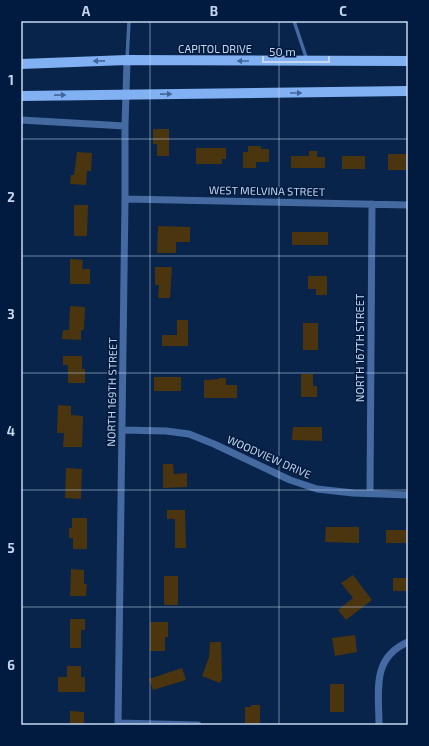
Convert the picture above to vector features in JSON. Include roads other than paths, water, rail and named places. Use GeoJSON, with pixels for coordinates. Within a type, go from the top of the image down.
{"type":"FeatureCollection","features":[{"type":"Feature","properties":{"kind":"main road"},"geometry":{"type":"LineString","coordinates":[[21,57],[78,61]]}},
{"type":"Feature","properties":{"kind":"main road","name":"CAPITOL DRIVE"},"geometry":{"type":"LineString","coordinates":[[21,64],[127,60],[408,61]]}},
{"type":"Feature","properties":{"kind":"main road"},"geometry":{"type":"LineString","coordinates":[[21,96],[408,91]]}},
{"type":"Feature","properties":{"kind":"street","name":"NORTH 169TH STREET"},"geometry":{"type":"LineString","coordinates":[[118,724],[127,60]]}},
{"type":"Feature","properties":{"kind":"street"},"geometry":{"type":"LineString","coordinates":[[21,120],[125,126]]}},
{"type":"Feature","properties":{"kind":"street","name":"WEST MELVINA STREET"},"geometry":{"type":"LineString","coordinates":[[125,200],[408,204]]}},
{"type":"Feature","properties":{"kind":"street","name":"NORTH 167TH STREET"},"geometry":{"type":"LineString","coordinates":[[370,493],[372,204]]}},
{"type":"Feature","properties":{"kind":"street","name":"WOODVIEW DRIVE"},"geometry":{"type":"LineString","coordinates":[[122,430],[166,431],[189,434],[304,486],[332,492],[408,495]]}},
{"type":"Feature","properties":{"kind":"street"},"geometry":{"type":"LineString","coordinates":[[378,725],[379,679],[382,666],[389,654],[398,646],[408,642]]}},
{"type":"Feature","properties":{"kind":"street"},"geometry":{"type":"LineString","coordinates":[[118,724],[198,725]]}},
{"type":"Feature","properties":{"kind":"lane"},"geometry":{"type":"LineString","coordinates":[[127,60],[129,21]]}},
{"type":"Feature","properties":{"kind":"lane"},"geometry":{"type":"LineString","coordinates":[[294,21],[307,61]]}}]}
